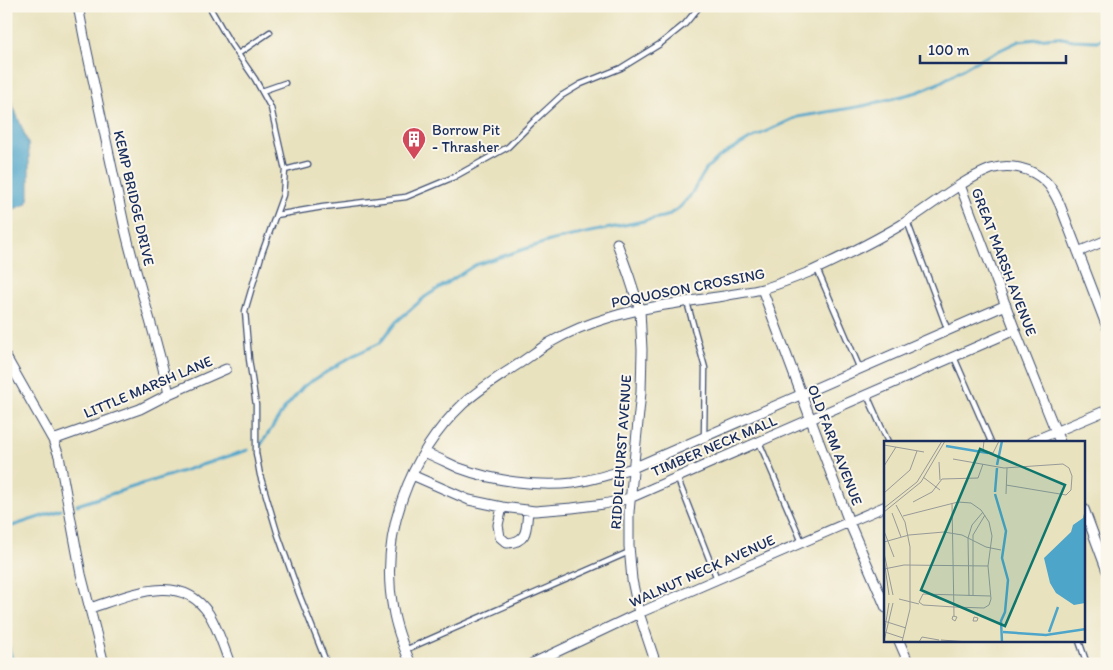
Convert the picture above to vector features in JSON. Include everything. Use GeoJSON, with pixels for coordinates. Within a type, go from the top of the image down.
{"type":"FeatureCollection","features":[{"type":"Feature","properties":{"kind":"street","name":"KEMP BRIDGE DRIVE"},"geometry":{"type":"LineString","coordinates":[[78,6],[127,237],[169,394]]}},
{"type":"Feature","properties":{"kind":"street","name":"GREAT MARSH AVENUE"},"geometry":{"type":"LineString","coordinates":[[1060,441],[960,185],[993,168],[1007,166],[1021,168],[1034,173],[1046,181],[1060,205],[1107,327]]}},
{"type":"Feature","properties":{"kind":"street","name":"POQUOSON CROSSING"},"geometry":{"type":"LineString","coordinates":[[411,664],[401,640],[393,610],[389,578],[390,549],[395,521],[404,493],[424,452],[445,423],[463,404],[484,387],[551,342],[580,328],[640,310],[762,289],[817,268],[856,250],[908,221],[960,185]]}},
{"type":"Feature","properties":{"kind":"street"},"geometry":{"type":"LineString","coordinates":[[1078,252],[1107,240]]}},
{"type":"Feature","properties":{"kind":"street","name":"RIDDLEHURST AVENUE"},"geometry":{"type":"LineString","coordinates":[[616,243],[630,276],[640,310],[642,350],[641,392],[629,512],[630,552],[632,580],[639,614],[656,664]]}},
{"type":"Feature","properties":{"kind":"street","name":"OLD FARM AVENUE"},"geometry":{"type":"LineString","coordinates":[[762,289],[849,522],[884,603]]}},
{"type":"Feature","properties":{"kind":"street","name":"TIMBER NECK MALL"},"geometry":{"type":"LineString","coordinates":[[424,452],[460,468],[484,476],[513,482],[542,484],[573,483],[597,478],[633,468],[1006,305]]}},
{"type":"Feature","properties":{"kind":"street","name":"TIMBER NECK MALL"},"geometry":{"type":"LineString","coordinates":[[412,475],[469,500],[535,511],[604,504],[630,498],[1016,330]]}},
{"type":"Feature","properties":{"kind":"street"},"geometry":{"type":"LineString","coordinates":[[6,357],[53,440],[59,456],[81,574],[104,664]]}},
{"type":"Feature","properties":{"kind":"street","name":"LITTLE MARSH LANE"},"geometry":{"type":"LineString","coordinates":[[53,440],[140,409],[226,369]]}},
{"type":"Feature","properties":{"kind":"street"},"geometry":{"type":"LineString","coordinates":[[1034,441],[1107,410]]}},
{"type":"Feature","properties":{"kind":"street"},"geometry":{"type":"LineString","coordinates":[[502,507],[498,525],[500,537],[507,543],[521,540],[526,534],[528,510]]}},
{"type":"Feature","properties":{"kind":"street","name":"WALNUT NECK AVENUE"},"geometry":{"type":"LineString","coordinates":[[531,664],[717,579],[884,507]]}},
{"type":"Feature","properties":{"kind":"street"},"geometry":{"type":"LineString","coordinates":[[1086,514],[1107,571]]}},
{"type":"Feature","properties":{"kind":"street"},"geometry":{"type":"LineString","coordinates":[[90,608],[148,590],[161,589],[181,592],[201,604],[209,614],[230,664]]}},
{"type":"Feature","properties":{"kind":"street"},"geometry":{"type":"LineString","coordinates":[[899,642],[909,664]]}},
{"type":"Feature","properties":{"kind":"lane"},"geometry":{"type":"LineString","coordinates":[[209,6],[229,41],[256,79],[270,108],[285,170],[283,195],[262,253],[245,311],[249,359],[256,404],[256,453],[260,475],[277,532],[327,664]]}},
{"type":"Feature","properties":{"kind":"lane"},"geometry":{"type":"LineString","coordinates":[[276,215],[323,207],[406,198],[454,177],[508,147],[561,96],[582,84],[621,68],[660,44],[685,24],[700,6]]}},
{"type":"Feature","properties":{"kind":"lane"},"geometry":{"type":"LineString","coordinates":[[238,54],[270,32]]}},
{"type":"Feature","properties":{"kind":"lane"},"geometry":{"type":"LineString","coordinates":[[262,91],[285,83]]}},
{"type":"Feature","properties":{"kind":"lane"},"geometry":{"type":"LineString","coordinates":[[285,170],[308,164]]}},
{"type":"Feature","properties":{"kind":"lane"},"geometry":{"type":"LineString","coordinates":[[908,221],[948,331]]}},
{"type":"Feature","properties":{"kind":"lane"},"geometry":{"type":"LineString","coordinates":[[817,268],[860,369]]}},
{"type":"Feature","properties":{"kind":"lane"},"geometry":{"type":"LineString","coordinates":[[687,302],[705,368],[704,437]]}},
{"type":"Feature","properties":{"kind":"lane"},"geometry":{"type":"LineString","coordinates":[[954,357],[991,441]]}},
{"type":"Feature","properties":{"kind":"lane"},"geometry":{"type":"LineString","coordinates":[[867,395],[888,441]]}},
{"type":"Feature","properties":{"kind":"lane"},"geometry":{"type":"LineString","coordinates":[[759,442],[802,542]]}},
{"type":"Feature","properties":{"kind":"lane"},"geometry":{"type":"LineString","coordinates":[[677,477],[717,579]]}},
{"type":"Feature","properties":{"kind":"lane"},"geometry":{"type":"LineString","coordinates":[[405,650],[630,552]]}},
{"type":"Feature","properties":{"kind":"lane"},"geometry":{"type":"LineString","coordinates":[[1079,642],[1088,664]]}},
{"type":"Feature","properties":{"kind":"water"},"geometry":{"type":"Polygon","coordinates":[[[6,85],[28,143],[29,156],[29,197],[26,204],[10,210],[6,208],[6,85]]]}},
{"type":"Feature","properties":{"kind":"waterway"},"geometry":{"type":"LineString","coordinates":[[260,446],[285,408],[304,386],[354,355],[380,343],[396,322],[425,297],[475,265],[553,240],[667,216],[680,207],[690,196],[707,168],[719,157],[750,139],[797,117],[863,106],[918,92],[1019,41],[1056,37],[1097,41],[1107,37]]}},
{"type":"Feature","properties":{"kind":"waterway"},"geometry":{"type":"LineString","coordinates":[[77,505],[248,450]]}},
{"type":"Feature","properties":{"kind":"waterway"},"geometry":{"type":"LineString","coordinates":[[6,528],[61,510]]}},
{"type":"Feature","properties":{"kind":"waterway"},"geometry":{"type":"LineString","coordinates":[[6,636],[13,664]]}},
{"type":"Feature","properties":{"kind":"place","name":"Borrow Pit - Thrasher"},"geometry":{"type":"Point","coordinates":[414,160]}}]}
